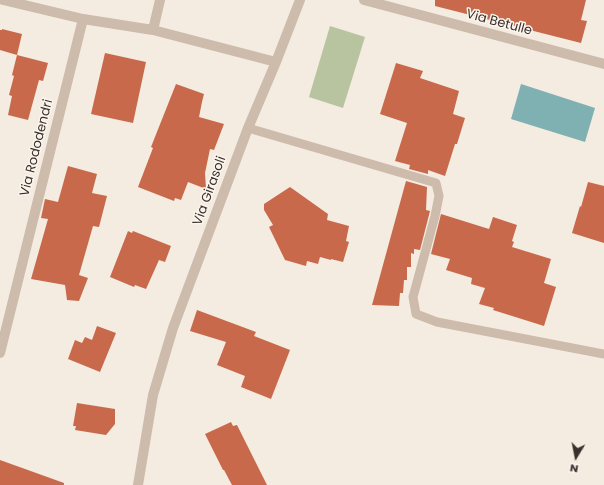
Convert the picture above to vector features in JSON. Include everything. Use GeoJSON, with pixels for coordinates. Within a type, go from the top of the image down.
{"type":"FeatureCollection","features":[{"type":"Feature","properties":{"kind":"street"},"geometry":{"type":"LineString","coordinates":[[3,0],[83,19],[153,30],[276,62],[300,0]]}},
{"type":"Feature","properties":{"kind":"street"},"geometry":{"type":"LineString","coordinates":[[153,30],[160,0]]}},
{"type":"Feature","properties":{"kind":"street","name":"Via Betulle"},"geometry":{"type":"LineString","coordinates":[[364,0],[604,64]]}},
{"type":"Feature","properties":{"kind":"street","name":"Via Rododendri"},"geometry":{"type":"LineString","coordinates":[[0,352],[83,19]]}},
{"type":"Feature","properties":{"kind":"street","name":"Via Girasoli"},"geometry":{"type":"LineString","coordinates":[[138,485],[153,396],[173,328],[248,128],[276,62]]}},
{"type":"Feature","properties":{"kind":"lane"},"geometry":{"type":"LineString","coordinates":[[248,128],[436,183],[439,196],[435,216],[413,297],[416,314],[437,322],[604,354]]}},
{"type":"Feature","properties":{"kind":"green space"},"geometry":{"type":"Polygon","coordinates":[[[330,26],[365,37],[343,108],[309,97],[330,26]]]}},
{"type":"Feature","properties":{"kind":"water"},"geometry":{"type":"Polygon","coordinates":[[[521,84],[595,108],[585,142],[511,119],[521,84]]]}},
{"type":"Feature","properties":{"kind":"building"},"geometry":{"type":"Polygon","coordinates":[[[435,0],[586,0],[581,20],[587,21],[581,43],[435,6],[435,0]]]}},
{"type":"Feature","properties":{"kind":"building"},"geometry":{"type":"Polygon","coordinates":[[[2,29],[22,34],[17,55],[0,50],[0,30],[2,29]]]}},
{"type":"Feature","properties":{"kind":"building"},"geometry":{"type":"Polygon","coordinates":[[[105,53],[146,62],[133,123],[91,114],[105,53]]]}},
{"type":"Feature","properties":{"kind":"building"},"geometry":{"type":"Polygon","coordinates":[[[17,55],[48,63],[43,81],[39,80],[28,120],[8,115],[12,96],[9,95],[14,76],[12,75],[17,55]]]}},
{"type":"Feature","properties":{"kind":"building"},"geometry":{"type":"Polygon","coordinates":[[[396,63],[423,71],[420,78],[459,91],[453,114],[465,118],[445,176],[428,170],[428,174],[409,169],[410,165],[395,161],[407,123],[380,114],[396,63]]]}},
{"type":"Feature","properties":{"kind":"building"},"geometry":{"type":"Polygon","coordinates":[[[176,84],[204,94],[199,117],[224,124],[214,150],[210,149],[205,173],[206,189],[188,182],[181,200],[175,198],[174,201],[138,187],[153,148],[151,147],[176,84]]]}},
{"type":"Feature","properties":{"kind":"building"},"geometry":{"type":"Polygon","coordinates":[[[68,166],[97,174],[92,193],[107,196],[99,227],[93,226],[79,275],[88,278],[79,301],[67,300],[65,285],[31,279],[48,219],[41,218],[45,199],[58,202],[68,166]]]}},
{"type":"Feature","properties":{"kind":"building"},"geometry":{"type":"Polygon","coordinates":[[[406,181],[427,187],[426,210],[430,211],[420,250],[414,249],[414,254],[411,253],[411,267],[407,267],[407,280],[404,280],[403,293],[400,293],[399,306],[372,305],[406,181]]]}},
{"type":"Feature","properties":{"kind":"building"},"geometry":{"type":"Polygon","coordinates":[[[588,182],[604,186],[604,243],[572,233],[588,182]]]}},
{"type":"Feature","properties":{"kind":"building"},"geometry":{"type":"Polygon","coordinates":[[[290,187],[328,214],[327,220],[349,226],[346,241],[349,242],[343,262],[320,257],[318,264],[307,261],[306,266],[285,260],[269,227],[273,225],[264,210],[264,204],[290,187]]]}},
{"type":"Feature","properties":{"kind":"building"},"geometry":{"type":"Polygon","coordinates":[[[441,214],[489,229],[493,217],[517,225],[512,241],[514,242],[512,247],[551,259],[544,283],[556,287],[544,326],[479,304],[485,288],[471,284],[472,278],[446,270],[450,259],[431,254],[441,214]]]}},
{"type":"Feature","properties":{"kind":"building"},"geometry":{"type":"Polygon","coordinates":[[[128,231],[132,233],[133,231],[171,246],[165,262],[159,260],[146,289],[135,285],[134,287],[110,277],[128,231]]]}},
{"type":"Feature","properties":{"kind":"building"},"geometry":{"type":"Polygon","coordinates":[[[197,310],[256,332],[254,336],[290,350],[271,399],[241,387],[245,376],[217,365],[226,342],[190,331],[197,310]]]}},
{"type":"Feature","properties":{"kind":"building"},"geometry":{"type":"Polygon","coordinates":[[[97,326],[116,333],[100,372],[68,359],[75,340],[82,343],[85,337],[92,340],[97,326]]]}},
{"type":"Feature","properties":{"kind":"building"},"geometry":{"type":"Polygon","coordinates":[[[77,403],[115,409],[115,424],[106,435],[75,430],[76,426],[73,426],[77,403]]]}},
{"type":"Feature","properties":{"kind":"building"},"geometry":{"type":"Polygon","coordinates":[[[231,422],[233,426],[237,425],[267,485],[232,485],[223,470],[205,434],[231,422]]]}},
{"type":"Feature","properties":{"kind":"building"},"geometry":{"type":"Polygon","coordinates":[[[0,460],[64,483],[64,485],[0,485],[0,460]]]}}]}
